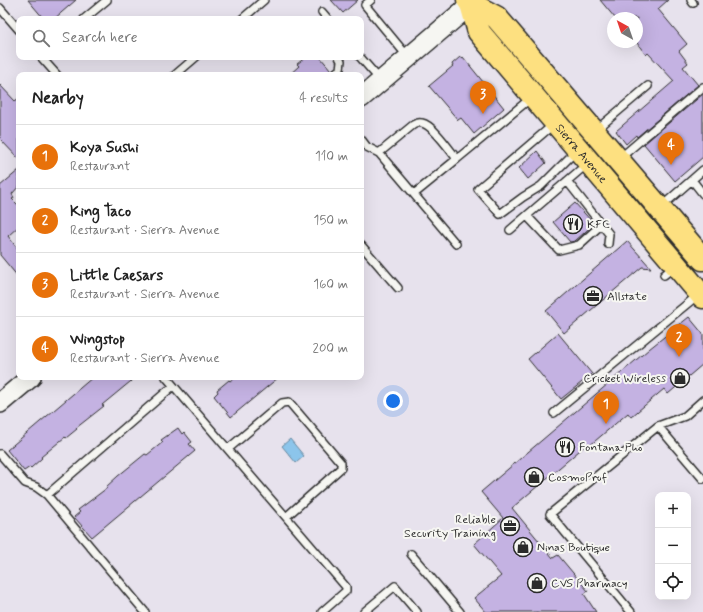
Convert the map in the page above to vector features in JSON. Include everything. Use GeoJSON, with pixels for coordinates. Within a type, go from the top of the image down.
{"type":"FeatureCollection","features":[{"type":"Feature","properties":{"kind":"main road"},"geometry":{"type":"LineString","coordinates":[[364,95],[472,1]]}},
{"type":"Feature","properties":{"kind":"main road","name":"Sierra Avenue"},"geometry":{"type":"LineString","coordinates":[[472,1],[479,32],[647,231],[670,270],[702,290]]}},
{"type":"Feature","properties":{"kind":"main road","name":"Sierra Avenue"},"geometry":{"type":"LineString","coordinates":[[472,1],[496,17],[703,259]]}},
{"type":"Feature","properties":{"kind":"main road"},"geometry":{"type":"LineString","coordinates":[[647,231],[678,250],[702,290]]}},
{"type":"Feature","properties":{"kind":"main road"},"geometry":{"type":"LineString","coordinates":[[0,403],[27,380]]}},
{"type":"Feature","properties":{"kind":"lane"},"geometry":{"type":"LineString","coordinates":[[88,16],[107,0]]}},
{"type":"Feature","properties":{"kind":"lane"},"geometry":{"type":"LineString","coordinates":[[245,16],[264,0]]}},
{"type":"Feature","properties":{"kind":"lane"},"geometry":{"type":"LineString","coordinates":[[370,0],[364,5],[408,58]]}},
{"type":"Feature","properties":{"kind":"lane"},"geometry":{"type":"LineString","coordinates":[[0,8],[16,27]]}},
{"type":"Feature","properties":{"kind":"lane"},"geometry":{"type":"LineString","coordinates":[[322,12],[325,16]]}},
{"type":"Feature","properties":{"kind":"lane"},"geometry":{"type":"LineString","coordinates":[[44,60],[54,72]]}},
{"type":"Feature","properties":{"kind":"lane"},"geometry":{"type":"LineString","coordinates":[[178,72],[192,60]]}},
{"type":"Feature","properties":{"kind":"lane"},"geometry":{"type":"LineString","coordinates":[[336,72],[340,69],[340,60]]}},
{"type":"Feature","properties":{"kind":"lane"},"geometry":{"type":"LineString","coordinates":[[363,60],[381,81]]}},
{"type":"Feature","properties":{"kind":"lane"},"geometry":{"type":"LineString","coordinates":[[595,131],[648,86]]}},
{"type":"Feature","properties":{"kind":"lane"},"geometry":{"type":"LineString","coordinates":[[618,159],[703,87]]}},
{"type":"Feature","properties":{"kind":"lane"},"geometry":{"type":"LineString","coordinates":[[414,194],[533,96]]}},
{"type":"Feature","properties":{"kind":"lane"},"geometry":{"type":"LineString","coordinates":[[379,153],[418,122],[431,128],[457,159]]}},
{"type":"Feature","properties":{"kind":"lane"},"geometry":{"type":"LineString","coordinates":[[556,123],[478,188],[491,204],[500,214],[583,156]]}},
{"type":"Feature","properties":{"kind":"lane"},"geometry":{"type":"LineString","coordinates":[[364,143],[367,147],[379,153],[456,244]]}},
{"type":"Feature","properties":{"kind":"lane"},"geometry":{"type":"LineString","coordinates":[[510,230],[567,181],[583,156]]}},
{"type":"Feature","properties":{"kind":"lane"},"geometry":{"type":"LineString","coordinates":[[659,208],[703,170]]}},
{"type":"Feature","properties":{"kind":"lane"},"geometry":{"type":"LineString","coordinates":[[692,180],[703,194]]}},
{"type":"Feature","properties":{"kind":"lane"},"geometry":{"type":"LineString","coordinates":[[567,181],[609,234],[608,244]]}},
{"type":"Feature","properties":{"kind":"lane"},"geometry":{"type":"LineString","coordinates":[[528,216],[559,250],[578,245],[602,224]]}},
{"type":"Feature","properties":{"kind":"lane"},"geometry":{"type":"LineString","coordinates":[[364,248],[398,288]]}},
{"type":"Feature","properties":{"kind":"lane"},"geometry":{"type":"LineString","coordinates":[[554,413],[702,290]]}},
{"type":"Feature","properties":{"kind":"lane"},"geometry":{"type":"LineString","coordinates":[[168,380],[346,587],[346,591],[322,612]]}},
{"type":"Feature","properties":{"kind":"lane"},"geometry":{"type":"LineString","coordinates":[[47,496],[173,386]]}},
{"type":"Feature","properties":{"kind":"lane"},"geometry":{"type":"LineString","coordinates":[[631,612],[550,514],[658,426],[685,416],[703,400]]}},
{"type":"Feature","properties":{"kind":"lane"},"geometry":{"type":"LineString","coordinates":[[228,449],[282,403],[289,402],[300,414],[341,463],[341,468],[286,517]]}},
{"type":"Feature","properties":{"kind":"lane"},"geometry":{"type":"LineString","coordinates":[[658,426],[703,479]]}},
{"type":"Feature","properties":{"kind":"lane"},"geometry":{"type":"LineString","coordinates":[[0,454],[25,483],[36,487],[47,496],[145,612]]}},
{"type":"Feature","properties":{"kind":"lane"},"geometry":{"type":"LineString","coordinates":[[411,554],[460,612]]}},
{"type":"Feature","properties":{"kind":"lane"},"geometry":{"type":"LineString","coordinates":[[364,612],[395,586],[417,612]]}},
{"type":"Feature","properties":{"kind":"water"},"geometry":{"type":"Polygon","coordinates":[[[290,439],[304,456],[296,463],[282,446],[290,439]]]}},
{"type":"Feature","properties":{"kind":"building"},"geometry":{"type":"Polygon","coordinates":[[[28,0],[76,0],[57,16],[41,16],[28,0]]]}},
{"type":"Feature","properties":{"kind":"building"},"geometry":{"type":"Polygon","coordinates":[[[331,0],[358,0],[343,13],[331,0]]]}},
{"type":"Feature","properties":{"kind":"building"},"geometry":{"type":"Polygon","coordinates":[[[600,0],[668,0],[658,9],[687,44],[679,51],[688,63],[683,67],[698,85],[637,137],[636,135],[626,144],[616,131],[674,81],[648,53],[646,55],[641,48],[643,48],[643,12],[610,12],[600,0]]]}},
{"type":"Feature","properties":{"kind":"building"},"geometry":{"type":"Polygon","coordinates":[[[460,57],[463,57],[504,108],[474,134],[461,118],[458,120],[429,86],[453,66],[452,64],[460,57]]]}},
{"type":"Feature","properties":{"kind":"building"},"geometry":{"type":"Polygon","coordinates":[[[302,60],[323,60],[331,70],[329,72],[292,72],[299,66],[297,64],[302,60]]]}},
{"type":"Feature","properties":{"kind":"building"},"geometry":{"type":"Polygon","coordinates":[[[0,85],[15,101],[16,100],[16,156],[0,139],[0,85]]]}},
{"type":"Feature","properties":{"kind":"building"},"geometry":{"type":"Polygon","coordinates":[[[703,94],[703,157],[675,181],[644,144],[703,94]]]}},
{"type":"Feature","properties":{"kind":"building"},"geometry":{"type":"Polygon","coordinates":[[[537,151],[546,163],[528,179],[519,168],[537,151]]]}},
{"type":"Feature","properties":{"kind":"building"},"geometry":{"type":"Polygon","coordinates":[[[16,173],[16,189],[12,194],[14,198],[12,199],[16,203],[16,229],[8,236],[16,247],[16,274],[0,255],[0,186],[16,173]]]}},
{"type":"Feature","properties":{"kind":"building","name":"KFC"},"geometry":{"type":"Polygon","coordinates":[[[575,203],[594,224],[575,241],[570,242],[553,222],[575,203]]]}},
{"type":"Feature","properties":{"kind":"building"},"geometry":{"type":"Polygon","coordinates":[[[627,241],[651,268],[642,267],[564,333],[546,311],[627,241]]]}},
{"type":"Feature","properties":{"kind":"building"},"geometry":{"type":"Polygon","coordinates":[[[689,317],[703,334],[703,364],[668,394],[664,389],[631,417],[628,413],[588,447],[586,445],[512,508],[553,558],[558,555],[588,591],[584,594],[596,612],[486,612],[474,598],[501,576],[474,544],[503,518],[481,492],[649,349],[689,317]]]}},
{"type":"Feature","properties":{"kind":"building"},"geometry":{"type":"Polygon","coordinates":[[[558,333],[592,374],[561,399],[528,359],[558,333]]]}},
{"type":"Feature","properties":{"kind":"building"},"geometry":{"type":"Polygon","coordinates":[[[89,380],[132,380],[102,405],[104,406],[76,428],[77,429],[41,457],[42,458],[31,468],[30,467],[24,471],[7,450],[89,380]]]}},
{"type":"Feature","properties":{"kind":"building"},"geometry":{"type":"Polygon","coordinates":[[[229,380],[275,380],[231,417],[214,396],[218,392],[217,390],[229,380]]]}},
{"type":"Feature","properties":{"kind":"building"},"geometry":{"type":"Polygon","coordinates":[[[178,428],[182,434],[184,432],[192,442],[189,444],[195,451],[92,537],[74,517],[80,512],[78,510],[107,488],[106,487],[118,476],[145,454],[147,455],[163,442],[161,440],[178,428]]]}},
{"type":"Feature","properties":{"kind":"place","name":"Little Caesars"},"geometry":{"type":"Point","coordinates":[483,114]}},
{"type":"Feature","properties":{"kind":"place","name":"Wingstop"},"geometry":{"type":"Point","coordinates":[671,165]}},
{"type":"Feature","properties":{"kind":"place","name":"KFC"},"geometry":{"type":"Point","coordinates":[573,224]}},
{"type":"Feature","properties":{"kind":"place","name":"Allstate"},"geometry":{"type":"Point","coordinates":[593,296]}},
{"type":"Feature","properties":{"kind":"place","name":"King Taco"},"geometry":{"type":"Point","coordinates":[679,357]}},
{"type":"Feature","properties":{"kind":"place","name":"Cricket Wireless"},"geometry":{"type":"Point","coordinates":[680,378]}},
{"type":"Feature","properties":{"kind":"place","name":"Koya Sushi"},"geometry":{"type":"Point","coordinates":[606,424]}},
{"type":"Feature","properties":{"kind":"place","name":"Fontana Pho"},"geometry":{"type":"Point","coordinates":[565,447]}},
{"type":"Feature","properties":{"kind":"place","name":"CosmoProf"},"geometry":{"type":"Point","coordinates":[534,477]}},
{"type":"Feature","properties":{"kind":"place","name":"Reliable Security Training"},"geometry":{"type":"Point","coordinates":[510,526]}},
{"type":"Feature","properties":{"kind":"place","name":"Ninas Boutique"},"geometry":{"type":"Point","coordinates":[523,547]}},
{"type":"Feature","properties":{"kind":"place","name":"CVS Pharmacy"},"geometry":{"type":"Point","coordinates":[537,583]}}]}
